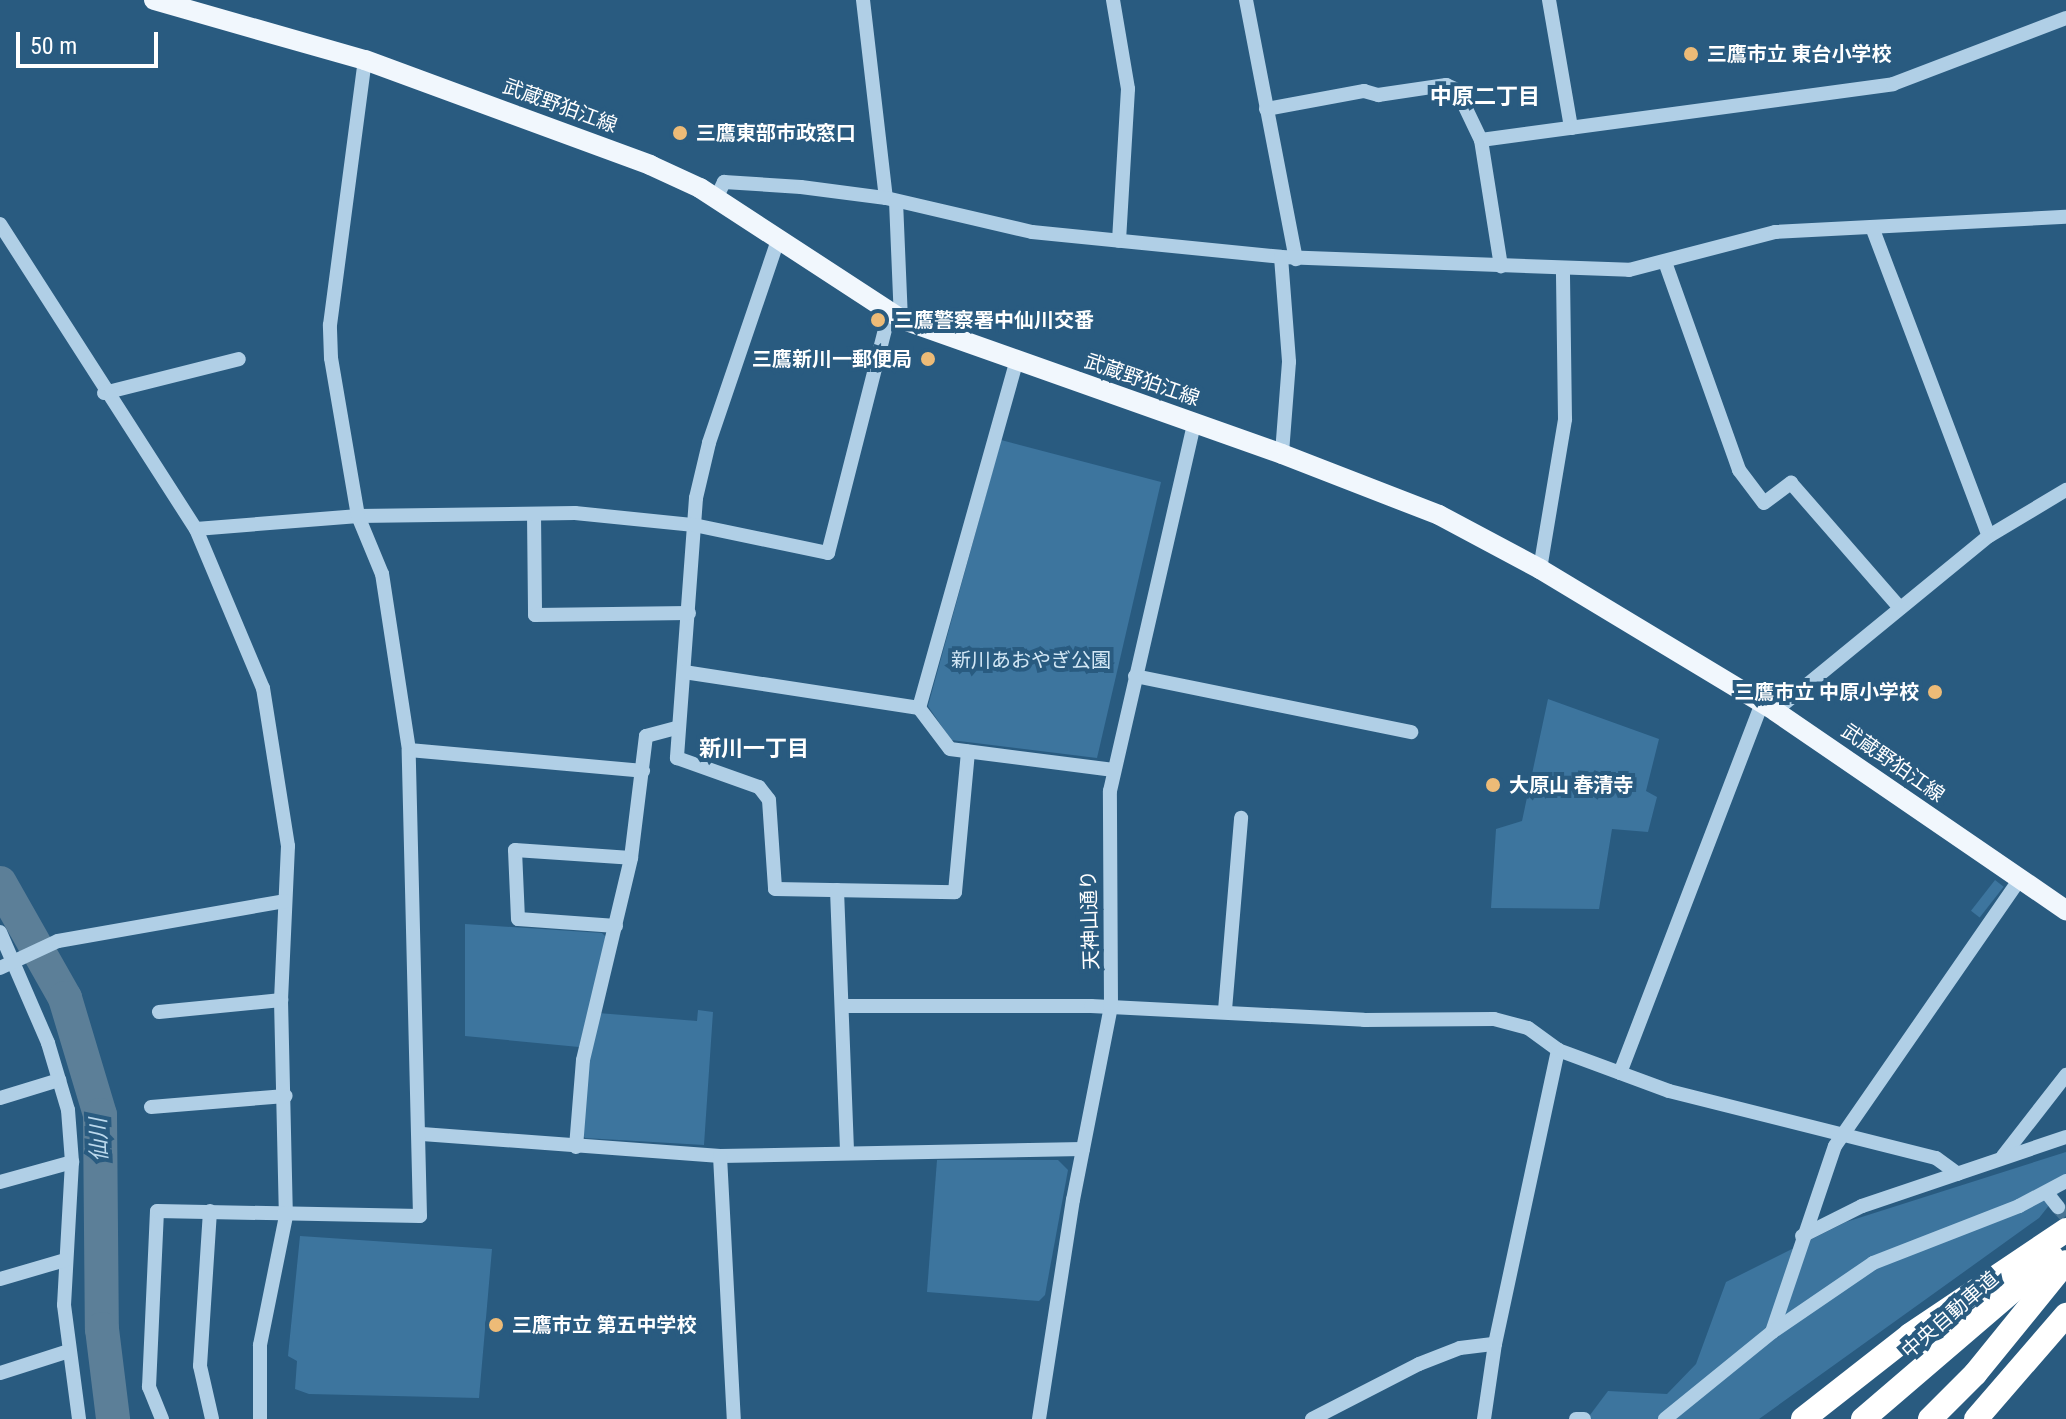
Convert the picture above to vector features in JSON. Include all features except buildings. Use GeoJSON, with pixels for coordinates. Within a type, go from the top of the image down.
{"type":"FeatureCollection","features":[{"type":"Feature","properties":{"kind":"highway"},"geometry":{"type":"LineString","coordinates":[[1803,1419],[1910,1335],[2066,1230]]}},
{"type":"Feature","properties":{"kind":"highway","name":"中央自動車道"},"geometry":{"type":"LineString","coordinates":[[1863,1419],[1945,1354],[2066,1243]]}},
{"type":"Feature","properties":{"kind":"highway"},"geometry":{"type":"LineString","coordinates":[[1930,1419],[2001,1344],[2066,1262]]}},
{"type":"Feature","properties":{"kind":"highway"},"geometry":{"type":"LineString","coordinates":[[1976,1419],[2066,1315]]}},
{"type":"Feature","properties":{"kind":"main road","name":"武蔵野狛江線"},"geometry":{"type":"LineString","coordinates":[[154,0],[178,3],[365,60],[600,145],[716,199],[895,316],[1016,363],[1282,454],[1439,515],[1540,569],[1769,707],[2066,910]]}},
{"type":"Feature","properties":{"kind":"street"},"geometry":{"type":"LineString","coordinates":[[196,529],[358,516],[534,514],[694,525],[828,553],[895,316],[891,199],[863,0]]}},
{"type":"Feature","properties":{"kind":"street"},"geometry":{"type":"LineString","coordinates":[[1113,0],[1128,89],[1119,241]]}},
{"type":"Feature","properties":{"kind":"street"},"geometry":{"type":"LineString","coordinates":[[1246,0],[1296,259]]}},
{"type":"Feature","properties":{"kind":"street"},"geometry":{"type":"LineString","coordinates":[[1549,0],[1571,128]]}},
{"type":"Feature","properties":{"kind":"street"},"geometry":{"type":"LineString","coordinates":[[1481,140],[1893,84],[2066,18]]}},
{"type":"Feature","properties":{"kind":"street"},"geometry":{"type":"LineString","coordinates":[[162,1419],[149,1387],[157,1211],[286,1216],[420,1216],[422,1134],[415,1110],[409,750],[382,574],[358,516],[330,325],[365,60]]}},
{"type":"Feature","properties":{"kind":"street"},"geometry":{"type":"LineString","coordinates":[[1266,109],[1364,91],[1378,95],[1446,85],[1457,90],[1481,140],[1501,266]]}},
{"type":"Feature","properties":{"kind":"street"},"geometry":{"type":"LineString","coordinates":[[716,199],[724,182],[891,199],[1032,232],[1296,259],[1629,270],[1775,232],[2066,217]]}},
{"type":"Feature","properties":{"kind":"street"},"geometry":{"type":"LineString","coordinates":[[0,224],[104,393],[196,529],[263,688],[288,846],[281,1000],[286,1096],[286,1216],[260,1345],[260,1419]]}},
{"type":"Feature","properties":{"kind":"street"},"geometry":{"type":"LineString","coordinates":[[1872,227],[1989,536]]}},
{"type":"Feature","properties":{"kind":"street"},"geometry":{"type":"LineString","coordinates":[[778,240],[709,443],[694,525],[677,758],[759,787],[769,800],[775,889],[955,892],[968,752]]}},
{"type":"Feature","properties":{"kind":"street"},"geometry":{"type":"LineString","coordinates":[[1281,257],[1289,362],[1282,454]]}},
{"type":"Feature","properties":{"kind":"street"},"geometry":{"type":"LineString","coordinates":[[1665,262],[1739,470],[1764,503],[1791,483],[1900,608]]}},
{"type":"Feature","properties":{"kind":"street"},"geometry":{"type":"LineString","coordinates":[[1540,569],[1565,419],[1563,268]]}},
{"type":"Feature","properties":{"kind":"street"},"geometry":{"type":"LineString","coordinates":[[104,393],[239,359]]}},
{"type":"Feature","properties":{"kind":"street"},"geometry":{"type":"LineString","coordinates":[[919,708],[1016,363]]}},
{"type":"Feature","properties":{"kind":"street","name":"天神山通り"},"geometry":{"type":"LineString","coordinates":[[1039,1419],[1083,1149],[1111,1006],[1107,821],[1114,770],[1194,423]]}},
{"type":"Feature","properties":{"kind":"street"},"geometry":{"type":"LineString","coordinates":[[1620,1073],[1769,707],[1989,536],[2066,490]]}},
{"type":"Feature","properties":{"kind":"street"},"geometry":{"type":"LineString","coordinates":[[534,514],[535,615],[689,613]]}},
{"type":"Feature","properties":{"kind":"street"},"geometry":{"type":"LineString","coordinates":[[684,672],[919,708],[950,749],[1114,770]]}},
{"type":"Feature","properties":{"kind":"street"},"geometry":{"type":"LineString","coordinates":[[1135,676],[1411,732]]}},
{"type":"Feature","properties":{"kind":"street"},"geometry":{"type":"LineString","coordinates":[[576,1147],[583,1060],[631,858],[646,736],[679,727]]}},
{"type":"Feature","properties":{"kind":"street"},"geometry":{"type":"LineString","coordinates":[[409,750],[643,771]]}},
{"type":"Feature","properties":{"kind":"street"},"geometry":{"type":"LineString","coordinates":[[1225,1010],[1241,818]]}},
{"type":"Feature","properties":{"kind":"street"},"geometry":{"type":"LineString","coordinates":[[616,926],[518,919],[515,850],[631,858]]}},
{"type":"Feature","properties":{"kind":"street"},"geometry":{"type":"LineString","coordinates":[[1772,1332],[1802,1236],[1843,1135],[2020,879]]}},
{"type":"Feature","properties":{"kind":"street"},"geometry":{"type":"LineString","coordinates":[[837,890],[845,1006],[840,1063],[847,1153]]}},
{"type":"Feature","properties":{"kind":"street"},"geometry":{"type":"LineString","coordinates":[[12,964],[53,943],[285,901]]}},
{"type":"Feature","properties":{"kind":"street"},"geometry":{"type":"LineString","coordinates":[[0,932],[68,1110],[72,1162],[65,1260],[66,1352],[79,1419]]}},
{"type":"Feature","properties":{"kind":"street"},"geometry":{"type":"LineString","coordinates":[[159,1012],[281,1000]]}},
{"type":"Feature","properties":{"kind":"street"},"geometry":{"type":"LineString","coordinates":[[845,1006],[1111,1006],[1364,1020],[1494,1019],[1528,1028],[1558,1050],[1620,1073],[1936,1158],[1958,1174]]}},
{"type":"Feature","properties":{"kind":"street"},"geometry":{"type":"LineString","coordinates":[[1484,1419],[1495,1344],[1558,1050]]}},
{"type":"Feature","properties":{"kind":"street"},"geometry":{"type":"LineString","coordinates":[[2003,1156],[2066,1075]]}},
{"type":"Feature","properties":{"kind":"street"},"geometry":{"type":"LineString","coordinates":[[0,1098],[59,1080]]}},
{"type":"Feature","properties":{"kind":"street"},"geometry":{"type":"LineString","coordinates":[[151,1107],[286,1096]]}},
{"type":"Feature","properties":{"kind":"street"},"geometry":{"type":"LineString","coordinates":[[422,1134],[720,1156],[1083,1149]]}},
{"type":"Feature","properties":{"kind":"street"},"geometry":{"type":"LineString","coordinates":[[1802,1236],[1862,1206],[2066,1137]]}},
{"type":"Feature","properties":{"kind":"street"},"geometry":{"type":"LineString","coordinates":[[720,1156],[734,1419]]}},
{"type":"Feature","properties":{"kind":"street"},"geometry":{"type":"LineString","coordinates":[[0,1182],[72,1162]]}},
{"type":"Feature","properties":{"kind":"street"},"geometry":{"type":"LineString","coordinates":[[1665,1419],[1772,1332],[1893,1252],[2047,1193],[2066,1181]]}},
{"type":"Feature","properties":{"kind":"street"},"geometry":{"type":"LineString","coordinates":[[2047,1193],[2058,1207]]}},
{"type":"Feature","properties":{"kind":"street"},"geometry":{"type":"LineString","coordinates":[[210,1211],[200,1366],[212,1419]]}},
{"type":"Feature","properties":{"kind":"street"},"geometry":{"type":"LineString","coordinates":[[0,1279],[65,1260]]}},
{"type":"Feature","properties":{"kind":"street"},"geometry":{"type":"LineString","coordinates":[[1312,1419],[1419,1364],[1460,1348],[1495,1344]]}},
{"type":"Feature","properties":{"kind":"street"},"geometry":{"type":"LineString","coordinates":[[0,1373],[66,1352]]}},
{"type":"Feature","properties":{"kind":"street"},"geometry":{"type":"LineString","coordinates":[[1576,1419],[1584,1419]]}},
{"type":"Feature","properties":{"kind":"green space","name":"新川あおやぎ公園"},"geometry":{"type":"Polygon","coordinates":[[[1001,440],[1161,482],[1097,758],[951,740],[928,706],[1001,440]]]}},
{"type":"Feature","properties":{"kind":"green space"},"geometry":{"type":"Polygon","coordinates":[[[1548,699],[1659,739],[1646,791],[1657,797],[1648,832],[1612,829],[1599,909],[1491,908],[1496,829],[1522,821],[1548,699]]]}},
{"type":"Feature","properties":{"kind":"green space"},"geometry":{"type":"Polygon","coordinates":[[[1995,880],[2004,887],[1980,918],[1971,911],[1995,880]]]}},
{"type":"Feature","properties":{"kind":"green space"},"geometry":{"type":"Polygon","coordinates":[[[465,924],[602,933],[607,938],[579,1047],[465,1036],[465,924]]]}},
{"type":"Feature","properties":{"kind":"green space"},"geometry":{"type":"Polygon","coordinates":[[[698,1010],[713,1012],[704,1145],[585,1138],[581,1133],[588,1057],[598,1013],[697,1021],[698,1010]]]}},
{"type":"Feature","properties":{"kind":"green space"},"geometry":{"type":"Polygon","coordinates":[[[2066,1152],[2066,1184],[2039,1218],[1759,1419],[1587,1419],[1608,1391],[1667,1394],[1696,1364],[1726,1282],[1846,1222],[2066,1152]]]}},
{"type":"Feature","properties":{"kind":"green space"},"geometry":{"type":"Polygon","coordinates":[[[937,1160],[1058,1160],[1068,1170],[1045,1295],[1039,1301],[927,1292],[937,1160]]]}},
{"type":"Feature","properties":{"kind":"green space"},"geometry":{"type":"Polygon","coordinates":[[[300,1236],[492,1249],[479,1398],[309,1394],[295,1389],[297,1361],[288,1356],[300,1236]]]}},
{"type":"Feature","properties":{"kind":"waterway","name":"仙川"},"geometry":{"type":"LineString","coordinates":[[0,883],[65,998],[100,1115],[102,1329],[113,1419]]}},
{"type":"Feature","properties":{"kind":"tunnel"},"geometry":{"type":"LineString","coordinates":[[2058,1207],[2066,1216]]}},
{"type":"Feature","properties":{"kind":"place","name":"三鷹市立 東台小学校"},"geometry":{"type":"Point","coordinates":[1691,54]}},
{"type":"Feature","properties":{"kind":"place","name":"三鷹東部市政窓口"},"geometry":{"type":"Point","coordinates":[680,133]}},
{"type":"Feature","properties":{"kind":"place","name":"三鷹警察署中仙川交番"},"geometry":{"type":"Point","coordinates":[878,320]}},
{"type":"Feature","properties":{"kind":"place","name":"三鷹新川一郵便局"},"geometry":{"type":"Point","coordinates":[928,359]}},
{"type":"Feature","properties":{"kind":"place","name":"三鷹市立 中原小学校"},"geometry":{"type":"Point","coordinates":[1935,692]}},
{"type":"Feature","properties":{"kind":"place","name":"大原山 春清寺"},"geometry":{"type":"Point","coordinates":[1493,785]}},
{"type":"Feature","properties":{"kind":"place","name":"三鷹市立 第五中学校"},"geometry":{"type":"Point","coordinates":[496,1325]}},
{"type":"Feature","properties":{"kind":"district","name":"中原二丁目"},"geometry":{"type":"Point","coordinates":[1485,97]}},
{"type":"Feature","properties":{"kind":"district","name":"新川一丁目"},"geometry":{"type":"Point","coordinates":[754,749]}}]}
